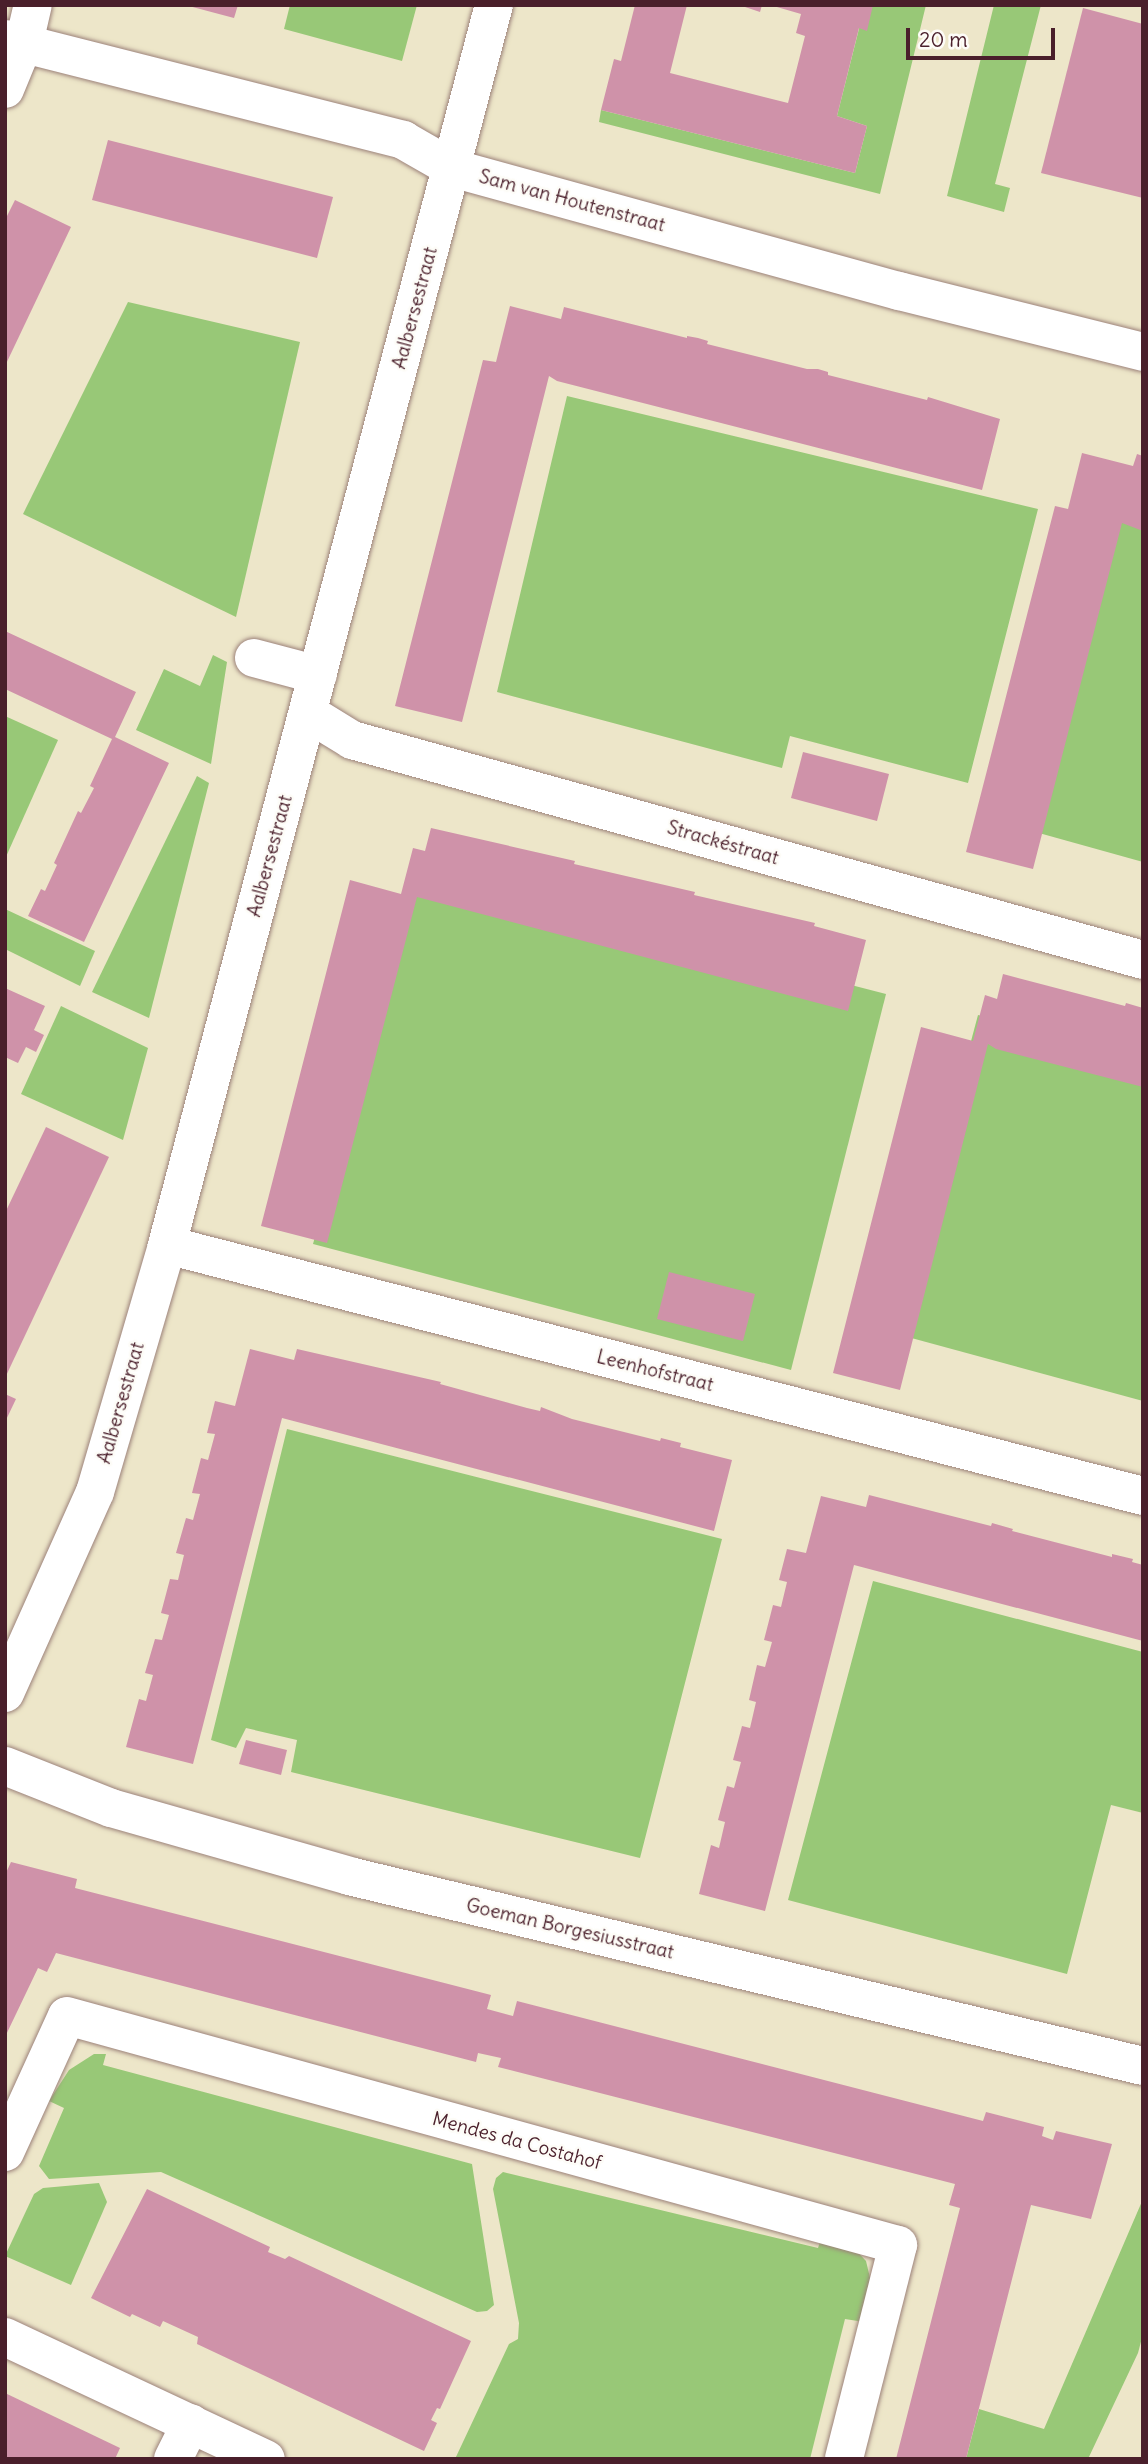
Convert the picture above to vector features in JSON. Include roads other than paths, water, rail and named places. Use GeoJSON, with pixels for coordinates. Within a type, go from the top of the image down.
{"type":"FeatureCollection","features":[{"type":"Feature","properties":{"kind":"street"},"geometry":{"type":"LineString","coordinates":[[5,89],[14,41],[33,5]]}},
{"type":"Feature","properties":{"kind":"street","name":"Aalbersestraat"},"geometry":{"type":"LineString","coordinates":[[5,1693],[95,1492],[167,1245],[494,5]]}},
{"type":"Feature","properties":{"kind":"street","name":"Sam van Houtenstraat"},"geometry":{"type":"LineString","coordinates":[[14,41],[403,140],[452,168],[899,291],[1143,352]]}},
{"type":"Feature","properties":{"kind":"street"},"geometry":{"type":"LineString","coordinates":[[254,658],[318,675]]}},
{"type":"Feature","properties":{"kind":"street","name":"Strackéstraat"},"geometry":{"type":"LineString","coordinates":[[308,713],[352,740],[1143,960]]}},
{"type":"Feature","properties":{"kind":"street","name":"Leenhofstraat"},"geometry":{"type":"LineString","coordinates":[[167,1245],[1143,1496]]}},
{"type":"Feature","properties":{"kind":"street","name":"Goeman Borgesiusstraat"},"geometry":{"type":"LineString","coordinates":[[5,1766],[111,1808],[348,1876],[1143,2066]]}},
{"type":"Feature","properties":{"kind":"street","name":"Mendes da Costahof"},"geometry":{"type":"LineString","coordinates":[[5,2152],[67,2017],[898,2245],[844,2459]]}},
{"type":"Feature","properties":{"kind":"street"},"geometry":{"type":"LineString","coordinates":[[5,2337],[267,2459]]}},
{"type":"Feature","properties":{"kind":"street"},"geometry":{"type":"LineString","coordinates":[[173,2459],[191,2423]]}}]}
